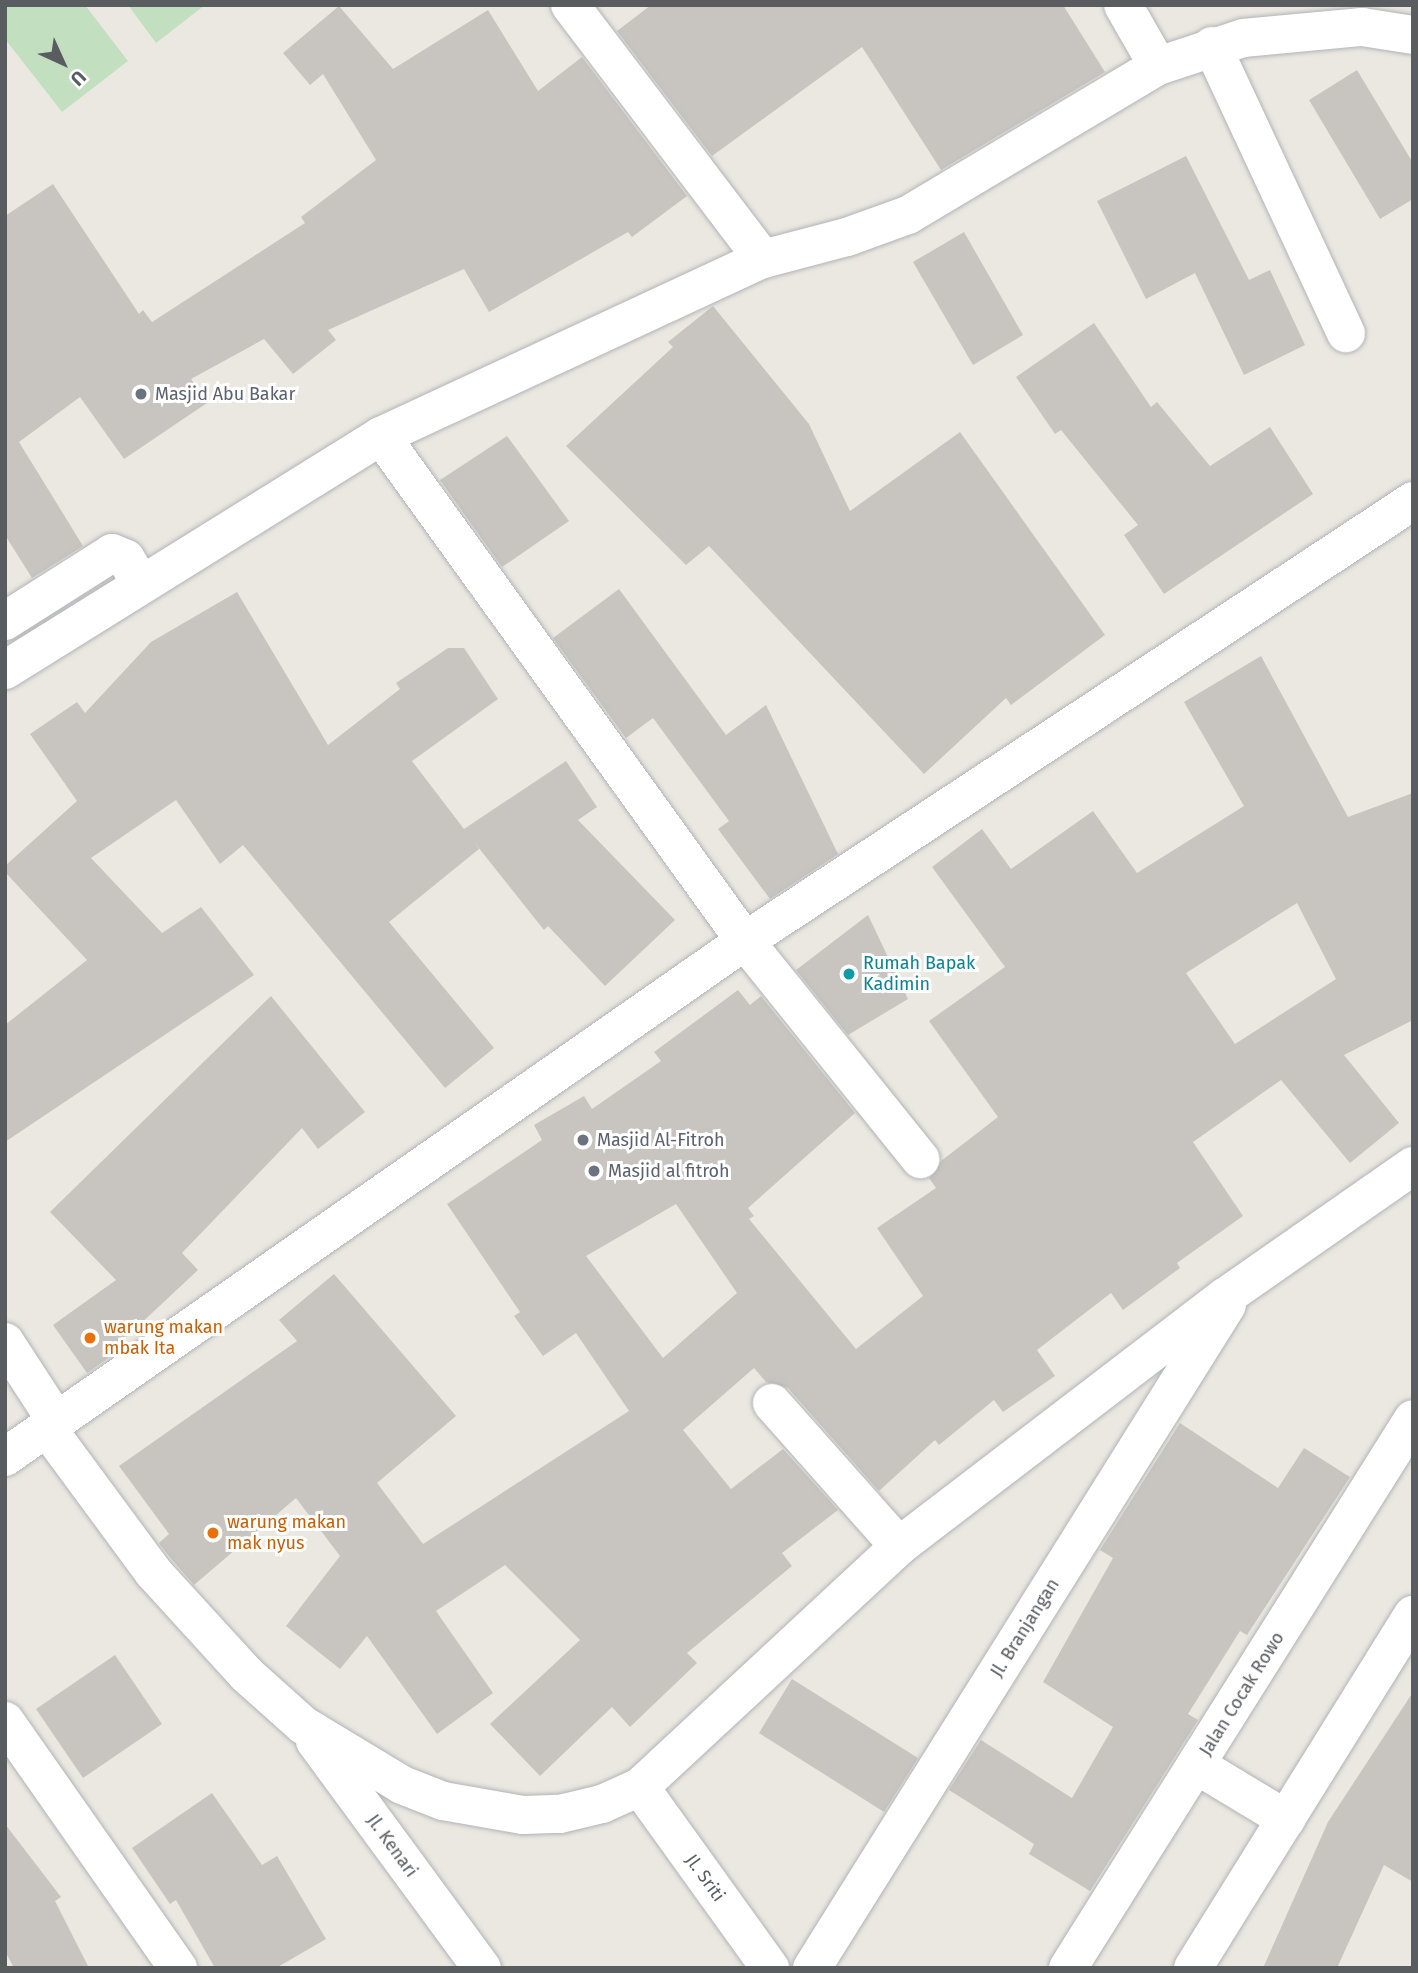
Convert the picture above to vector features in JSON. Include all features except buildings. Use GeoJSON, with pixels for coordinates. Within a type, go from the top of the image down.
{"type":"FeatureCollection","features":[{"type":"Feature","properties":{"kind":"street"},"geometry":{"type":"LineString","coordinates":[[570,5],[763,259]]}},
{"type":"Feature","properties":{"kind":"street"},"geometry":{"type":"LineString","coordinates":[[1123,5],[1158,66]]}},
{"type":"Feature","properties":{"kind":"street"},"geometry":{"type":"LineString","coordinates":[[5,670],[381,436],[763,259],[847,237],[908,215],[1158,66],[1212,46],[1243,38],[1333,28],[1382,28],[1413,35]]}},
{"type":"Feature","properties":{"kind":"street"},"geometry":{"type":"LineString","coordinates":[[1212,46],[1346,332]]}},
{"type":"Feature","properties":{"kind":"street"},"geometry":{"type":"LineString","coordinates":[[381,436],[745,942],[920,1159]]}},
{"type":"Feature","properties":{"kind":"street"},"geometry":{"type":"LineString","coordinates":[[5,1457],[745,942],[1413,501]]}},
{"type":"Feature","properties":{"kind":"street"},"geometry":{"type":"LineString","coordinates":[[5,621],[112,553],[126,559],[141,584]]}},
{"type":"Feature","properties":{"kind":"street"},"geometry":{"type":"LineString","coordinates":[[5,1342],[52,1425],[153,1572],[246,1674],[303,1725],[401,1785],[488,1811],[560,1814],[602,1804],[640,1787],[899,1546],[1237,1288],[1413,1166]]}},
{"type":"Feature","properties":{"kind":"street","name":"Jl. Branjangan"},"geometry":{"type":"LineString","coordinates":[[812,1968],[1237,1288]]}},
{"type":"Feature","properties":{"kind":"street"},"geometry":{"type":"LineString","coordinates":[[772,1403],[899,1546]]}},
{"type":"Feature","properties":{"kind":"street","name":"Jalan Cocak Rowo"},"geometry":{"type":"LineString","coordinates":[[1069,1968],[1413,1419]]}},
{"type":"Feature","properties":{"kind":"street"},"geometry":{"type":"LineString","coordinates":[[1193,1968],[1413,1615]]}},
{"type":"Feature","properties":{"kind":"street"},"geometry":{"type":"LineString","coordinates":[[5,1721],[178,1968]]}},
{"type":"Feature","properties":{"kind":"street","name":"Jl. Kenari"},"geometry":{"type":"LineString","coordinates":[[303,1725],[482,1968]]}},
{"type":"Feature","properties":{"kind":"street"},"geometry":{"type":"LineString","coordinates":[[1198,1766],[1286,1819]]}},
{"type":"Feature","properties":{"kind":"street","name":"Jl. Sriti"},"geometry":{"type":"LineString","coordinates":[[640,1787],[770,1968]]}},
{"type":"Feature","properties":{"kind":"green space"},"geometry":{"type":"Polygon","coordinates":[[[5,5],[85,5],[128,61],[62,112],[5,39],[5,5]]]}},
{"type":"Feature","properties":{"kind":"green space"},"geometry":{"type":"Polygon","coordinates":[[[128,5],[205,5],[156,43],[128,5]]]}},
{"type":"Feature","properties":{"kind":"place","name":"Masjid Abu Bakar"},"geometry":{"type":"Point","coordinates":[141,394]}},
{"type":"Feature","properties":{"kind":"place","name":"Rumah Bapak Kadimin"},"geometry":{"type":"Point","coordinates":[849,974]}},
{"type":"Feature","properties":{"kind":"place","name":"Masjid Al-Fitroh"},"geometry":{"type":"Point","coordinates":[583,1140]}},
{"type":"Feature","properties":{"kind":"place","name":"Masjid al fitroh"},"geometry":{"type":"Point","coordinates":[594,1171]}},
{"type":"Feature","properties":{"kind":"place","name":"warung makan mbak Ita"},"geometry":{"type":"Point","coordinates":[90,1338]}},
{"type":"Feature","properties":{"kind":"place","name":"warung makan mak nyus"},"geometry":{"type":"Point","coordinates":[213,1533]}}]}
